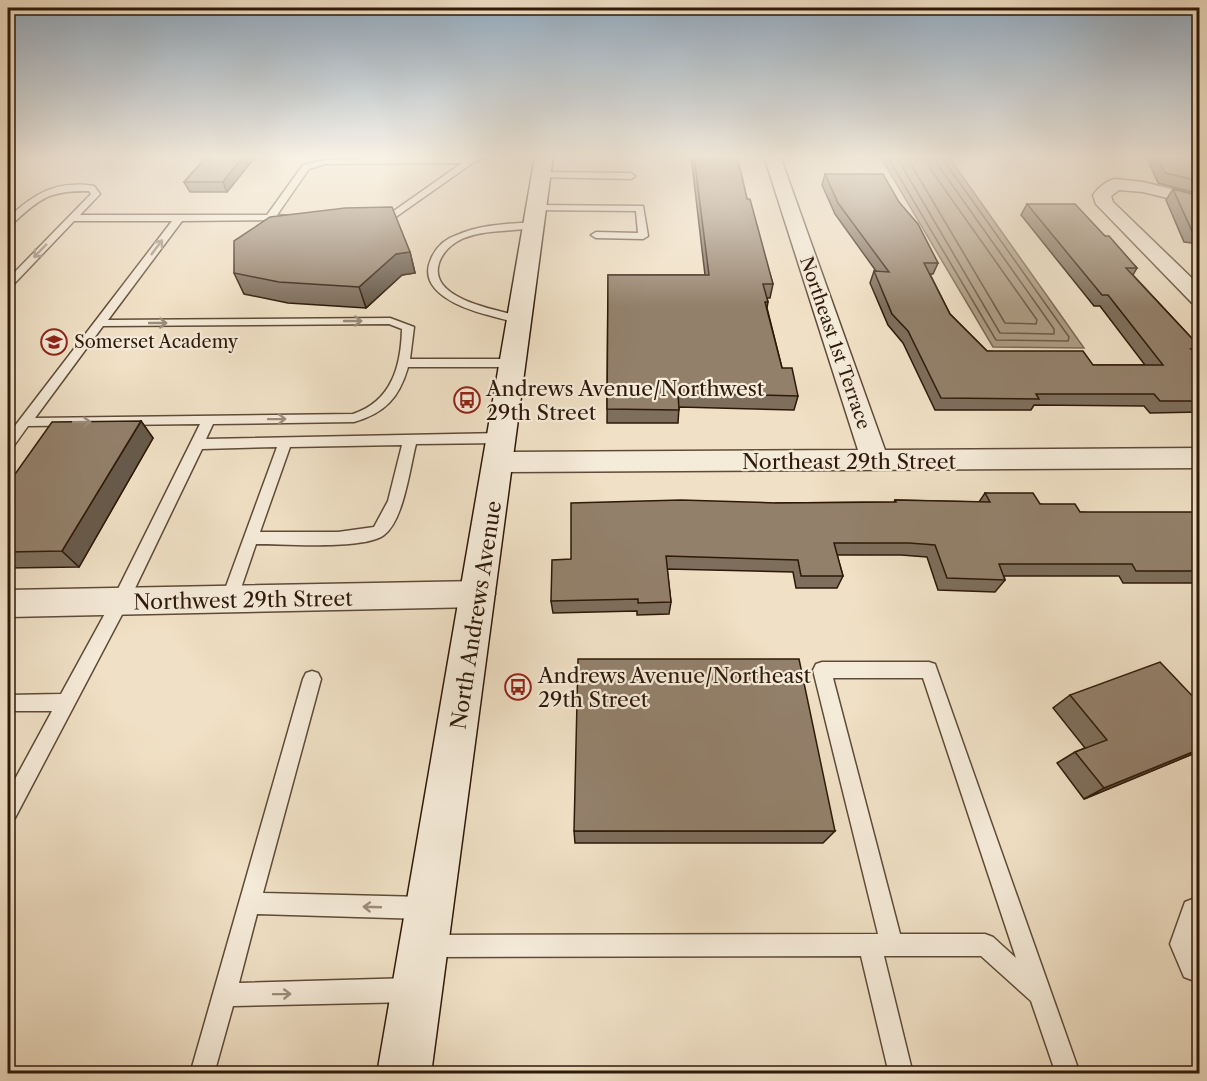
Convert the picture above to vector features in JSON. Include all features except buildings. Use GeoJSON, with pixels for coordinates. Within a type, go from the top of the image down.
{"type":"FeatureCollection","features":[{"type":"Feature","properties":{"kind":"main road","name":"North Andrews Avenue"},"geometry":{"type":"LineString","coordinates":[[404,1074],[537,206]]}},
{"type":"Feature","properties":{"kind":"street","name":"Northeast 1st Terrace"},"geometry":{"type":"LineString","coordinates":[[789,206],[875,461]]}},
{"type":"Feature","properties":{"kind":"street"},"geometry":{"type":"LineString","coordinates":[[1107,206],[1200,298]]}},
{"type":"Feature","properties":{"kind":"street","name":"Northeast 29th Street"},"geometry":{"type":"LineString","coordinates":[[501,450],[875,461],[1200,458]]}},
{"type":"Feature","properties":{"kind":"street","name":"Northwest 29th Street"},"geometry":{"type":"LineString","coordinates":[[8,604],[479,594]]}},
{"type":"Feature","properties":{"kind":"street"},"geometry":{"type":"LineString","coordinates":[[1200,917],[1192,944],[1200,961]]}},
{"type":"Feature","properties":{"kind":"lane"},"geometry":{"type":"LineString","coordinates":[[8,223],[26,206]]}},
{"type":"Feature","properties":{"kind":"lane"},"geometry":{"type":"LineString","coordinates":[[8,284],[84,206]]}},
{"type":"Feature","properties":{"kind":"lane"},"geometry":{"type":"LineString","coordinates":[[270,218],[278,206]]}},
{"type":"Feature","properties":{"kind":"lane"},"geometry":{"type":"LineString","coordinates":[[368,218],[390,218],[406,206]]}},
{"type":"Feature","properties":{"kind":"lane"},"geometry":{"type":"LineString","coordinates":[[520,320],[468,305],[451,297],[436,284],[432,272],[435,259],[443,247],[463,236],[535,217],[640,208],[644,236],[596,235]]}},
{"type":"Feature","properties":{"kind":"lane"},"geometry":{"type":"LineString","coordinates":[[72,218],[303,218]]}},
{"type":"Feature","properties":{"kind":"lane"},"geometry":{"type":"LineString","coordinates":[[8,444],[179,218]]}},
{"type":"Feature","properties":{"kind":"lane"},"geometry":{"type":"LineString","coordinates":[[24,422],[354,418],[379,408],[395,390],[408,340],[408,327],[390,321],[99,323]]}},
{"type":"Feature","properties":{"kind":"lane"},"geometry":{"type":"LineString","coordinates":[[402,363],[513,363]]}},
{"type":"Feature","properties":{"kind":"lane"},"geometry":{"type":"LineString","coordinates":[[8,811],[120,602],[210,420]]}},
{"type":"Feature","properties":{"kind":"lane"},"geometry":{"type":"LineString","coordinates":[[198,444],[410,440],[501,450]]}},
{"type":"Feature","properties":{"kind":"lane"},"geometry":{"type":"LineString","coordinates":[[251,538],[358,537],[379,531],[390,515],[410,440]]}},
{"type":"Feature","properties":{"kind":"lane"},"geometry":{"type":"LineString","coordinates":[[229,600],[285,442]]}},
{"type":"Feature","properties":{"kind":"lane"},"geometry":{"type":"LineString","coordinates":[[901,1074],[881,946],[822,670],[928,670],[1068,1074]]}},
{"type":"Feature","properties":{"kind":"lane"},"geometry":{"type":"LineString","coordinates":[[202,1074],[312,679]]}},
{"type":"Feature","properties":{"kind":"lane"},"geometry":{"type":"LineString","coordinates":[[8,703],[66,702]]}},
{"type":"Feature","properties":{"kind":"lane"},"geometry":{"type":"LineString","coordinates":[[249,903],[427,927],[881,946],[985,945],[1040,994]]}},
{"type":"Feature","properties":{"kind":"lane"},"geometry":{"type":"LineString","coordinates":[[223,995],[417,990]]}},
{"type":"Feature","properties":{"kind":"water"},"geometry":{"type":"Polygon","coordinates":[[[910,206],[984,206],[1084,348],[993,347],[910,206]]]}},
{"type":"Feature","properties":{"kind":"place","name":"Somerset Academy"},"geometry":{"type":"Point","coordinates":[54,342]}},
{"type":"Feature","properties":{"kind":"place","name":"Andrews Avenue/Northwest 29th Street"},"geometry":{"type":"Point","coordinates":[467,400]}},
{"type":"Feature","properties":{"kind":"place","name":"Andrews Avenue/Northeast 29th Street"},"geometry":{"type":"Point","coordinates":[518,687]}}]}
